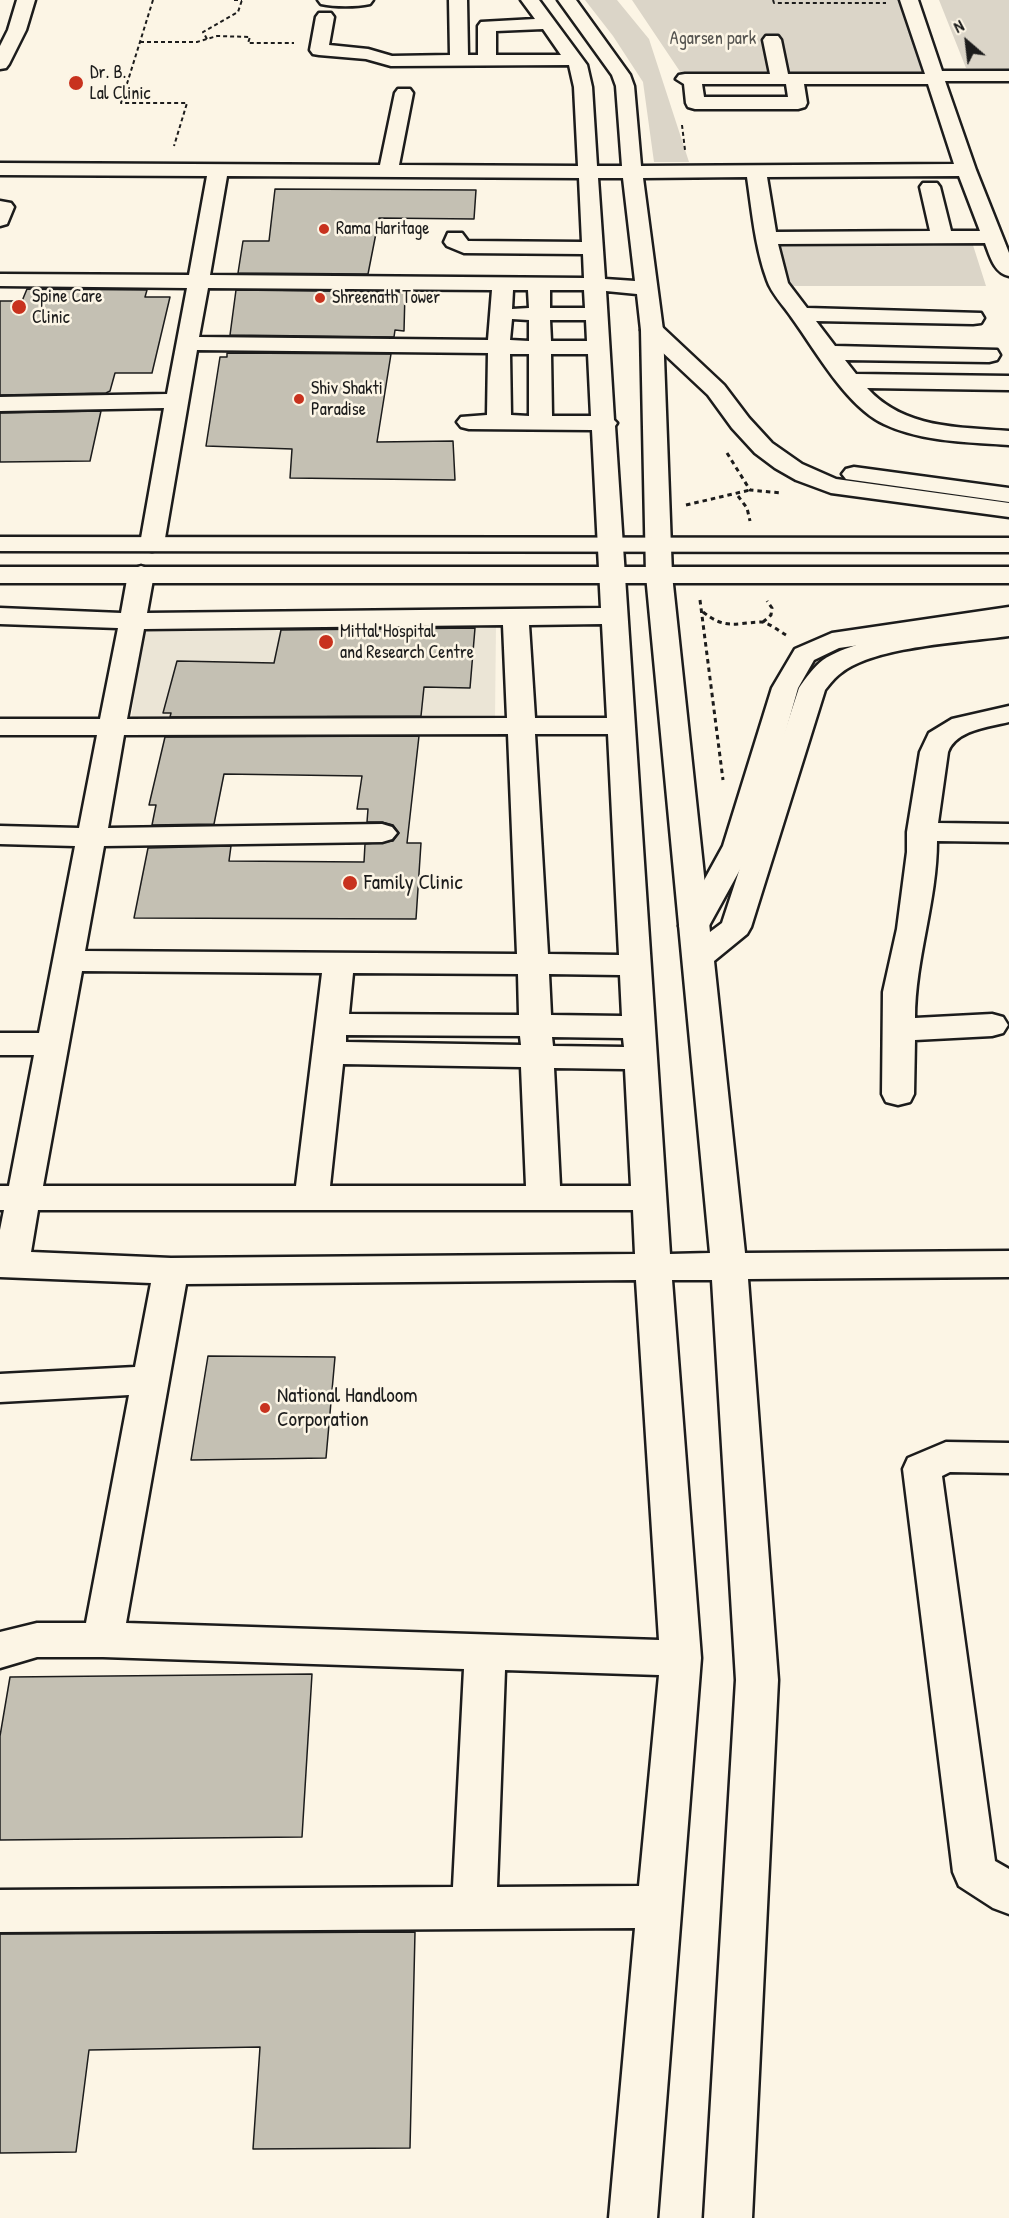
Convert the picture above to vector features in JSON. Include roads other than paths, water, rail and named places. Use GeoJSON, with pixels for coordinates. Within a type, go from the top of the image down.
{"type":"FeatureCollection","features":[{"type":"Feature","properties":{"kind":"street"},"geometry":{"type":"LineString","coordinates":[[0,64],[17,30],[26,0]]}},
{"type":"Feature","properties":{"kind":"street"},"geometry":{"type":"LineString","coordinates":[[364,0],[326,8],[319,50],[368,54],[391,61],[574,60]]}},
{"type":"Feature","properties":{"kind":"street"},"geometry":{"type":"LineString","coordinates":[[458,0],[459,61]]}},
{"type":"Feature","properties":{"kind":"street"},"geometry":{"type":"LineString","coordinates":[[909,0],[966,170],[1002,261],[1009,270]]}},
{"type":"Feature","properties":{"kind":"street"},"geometry":{"type":"LineString","coordinates":[[458,26],[488,26],[548,8]]}},
{"type":"Feature","properties":{"kind":"street"},"geometry":{"type":"LineString","coordinates":[[548,8],[578,65],[583,87],[581,151],[596,277],[653,1265],[681,1658],[633,2218]]}},
{"type":"Feature","properties":{"kind":"street"},"geometry":{"type":"LineString","coordinates":[[548,8],[621,75],[625,86],[632,172],[652,330],[659,560],[729,1266],[757,1680],[728,2218]]}},
{"type":"Feature","properties":{"kind":"street"},"geometry":{"type":"LineString","coordinates":[[487,60],[488,26]]}},
{"type":"Feature","properties":{"kind":"street"},"geometry":{"type":"LineString","coordinates":[[766,40],[787,79],[798,103],[695,103],[688,79],[787,79],[1009,76]]}},
{"type":"Feature","properties":{"kind":"street"},"geometry":{"type":"LineString","coordinates":[[389,169],[404,93]]}},
{"type":"Feature","properties":{"kind":"street"},"geometry":{"type":"LineString","coordinates":[[397,131],[415,152],[458,170]]}},
{"type":"Feature","properties":{"kind":"street"},"geometry":{"type":"LineString","coordinates":[[148,169],[154,149]]}},
{"type":"Feature","properties":{"kind":"street"},"geometry":{"type":"LineString","coordinates":[[0,169],[488,170],[581,151],[632,172],[966,170]]}},
{"type":"Feature","properties":{"kind":"street"},"geometry":{"type":"LineString","coordinates":[[488,170],[548,153]]}},
{"type":"Feature","properties":{"kind":"street"},"geometry":{"type":"LineString","coordinates":[[152,544],[218,169]]}},
{"type":"Feature","properties":{"kind":"street"},"geometry":{"type":"LineString","coordinates":[[756,171],[767,238],[778,283],[849,381],[877,410],[893,420],[935,430],[1009,438]]}},
{"type":"Feature","properties":{"kind":"street"},"geometry":{"type":"LineString","coordinates":[[930,187],[942,237]]}},
{"type":"Feature","properties":{"kind":"street"},"geometry":{"type":"LineString","coordinates":[[0,207],[4,207],[0,220]]}},
{"type":"Feature","properties":{"kind":"street"},"geometry":{"type":"LineString","coordinates":[[455,237],[454,242],[464,247],[648,289]]}},
{"type":"Feature","properties":{"kind":"street"},"geometry":{"type":"LineString","coordinates":[[767,238],[992,237]]}},
{"type":"Feature","properties":{"kind":"street"},"geometry":{"type":"LineString","coordinates":[[472,264],[596,277]]}},
{"type":"Feature","properties":{"kind":"street"},"geometry":{"type":"LineString","coordinates":[[0,280],[539,283],[596,277]]}},
{"type":"Feature","properties":{"kind":"street"},"geometry":{"type":"LineString","coordinates":[[501,314],[539,313],[596,277]]}},
{"type":"Feature","properties":{"kind":"street"},"geometry":{"type":"LineString","coordinates":[[499,422],[502,283]]}},
{"type":"Feature","properties":{"kind":"street"},"geometry":{"type":"LineString","coordinates":[[539,283],[541,423]]}},
{"type":"Feature","properties":{"kind":"street"},"geometry":{"type":"LineString","coordinates":[[801,314],[973,318]]}},
{"type":"Feature","properties":{"kind":"street"},"geometry":{"type":"LineString","coordinates":[[652,330],[717,391],[744,427],[764,448],[782,465],[803,476],[831,486],[1009,510]]}},
{"type":"Feature","properties":{"kind":"street"},"geometry":{"type":"LineString","coordinates":[[187,343],[600,348]]}},
{"type":"Feature","properties":{"kind":"street"},"geometry":{"type":"LineString","coordinates":[[828,353],[990,355]]}},
{"type":"Feature","properties":{"kind":"street"},"geometry":{"type":"LineString","coordinates":[[849,381],[1009,383]]}},
{"type":"Feature","properties":{"kind":"street"},"geometry":{"type":"LineString","coordinates":[[0,404],[177,401]]}},
{"type":"Feature","properties":{"kind":"street"},"geometry":{"type":"LineString","coordinates":[[469,422],[605,423]]}},
{"type":"Feature","properties":{"kind":"street"},"geometry":{"type":"LineString","coordinates":[[854,474],[1009,495]]}},
{"type":"Feature","properties":{"kind":"street"},"geometry":{"type":"LineString","coordinates":[[0,544],[152,544],[612,560]]}},
{"type":"Feature","properties":{"kind":"street"},"geometry":{"type":"LineString","coordinates":[[0,575],[141,574],[659,560],[1009,545]]}},
{"type":"Feature","properties":{"kind":"street"},"geometry":{"type":"LineString","coordinates":[[659,560],[1009,575]]}},
{"type":"Feature","properties":{"kind":"street"},"geometry":{"type":"LineString","coordinates":[[141,574],[53,1044],[12,1198],[6,1264],[171,1271],[653,1265],[1009,1264]]}},
{"type":"Feature","properties":{"kind":"street"},"geometry":{"type":"LineString","coordinates":[[694,926],[738,846],[785,688],[804,654],[832,641],[1009,615]]}},
{"type":"Feature","properties":{"kind":"street"},"geometry":{"type":"LineString","coordinates":[[0,616],[133,621],[615,616]]}},
{"type":"Feature","properties":{"kind":"street"},"geometry":{"type":"LineString","coordinates":[[516,617],[544,1198]]}},
{"type":"Feature","properties":{"kind":"street"},"geometry":{"type":"LineString","coordinates":[[698,958],[736,927],[812,688],[832,666],[858,654],[903,644],[1009,628]]}},
{"type":"Feature","properties":{"kind":"street"},"geometry":{"type":"LineString","coordinates":[[898,1094],[899,992],[912,929],[922,852],[922,832],[934,752],[939,739],[962,725],[1009,714]]}},
{"type":"Feature","properties":{"kind":"street"},"geometry":{"type":"LineString","coordinates":[[0,727],[621,726]]}},
{"type":"Feature","properties":{"kind":"street"},"geometry":{"type":"LineString","coordinates":[[0,835],[92,837],[382,832]]}},
{"type":"Feature","properties":{"kind":"street"},"geometry":{"type":"LineString","coordinates":[[922,832],[1009,833]]}},
{"type":"Feature","properties":{"kind":"street"},"geometry":{"type":"LineString","coordinates":[[69,961],[635,965]]}},
{"type":"Feature","properties":{"kind":"street"},"geometry":{"type":"LineString","coordinates":[[311,1199],[339,963]]}},
{"type":"Feature","properties":{"kind":"street"},"geometry":{"type":"LineString","coordinates":[[897,1029],[992,1025]]}},
{"type":"Feature","properties":{"kind":"street"},"geometry":{"type":"LineString","coordinates":[[330,1039],[640,1043]]}},
{"type":"Feature","properties":{"kind":"street"},"geometry":{"type":"LineString","coordinates":[[0,1044],[53,1044]]}},
{"type":"Feature","properties":{"kind":"street"},"geometry":{"type":"LineString","coordinates":[[12,1198],[649,1198]]}},
{"type":"Feature","properties":{"kind":"street"},"geometry":{"type":"LineString","coordinates":[[103,1640],[171,1271]]}},
{"type":"Feature","properties":{"kind":"street"},"geometry":{"type":"LineString","coordinates":[[0,1388],[152,1380]]}},
{"type":"Feature","properties":{"kind":"street"},"geometry":{"type":"LineString","coordinates":[[1009,1458],[946,1457],[922,1469],[975,1872],[1009,1893]]}},
{"type":"Feature","properties":{"kind":"street"},"geometry":{"type":"LineString","coordinates":[[0,1650],[37,1640],[103,1640],[681,1658]]}},
{"type":"Feature","properties":{"kind":"street"},"geometry":{"type":"LineString","coordinates":[[474,1909],[485,1652]]}},
{"type":"Feature","properties":{"kind":"street"},"geometry":{"type":"LineString","coordinates":[[0,1911],[661,1907]]}},
{"type":"Feature","properties":{"kind":"place","name":"Dr. B. Lal Clinic"},"geometry":{"type":"Point","coordinates":[76,83]}},
{"type":"Feature","properties":{"kind":"place","name":"Rama Haritage"},"geometry":{"type":"Point","coordinates":[324,229]}},
{"type":"Feature","properties":{"kind":"place","name":"Shreenath Tower"},"geometry":{"type":"Point","coordinates":[320,298]}},
{"type":"Feature","properties":{"kind":"place","name":"Spine Care Clinic"},"geometry":{"type":"Point","coordinates":[19,307]}},
{"type":"Feature","properties":{"kind":"place","name":"Shiv Shakti Paradise"},"geometry":{"type":"Point","coordinates":[299,399]}},
{"type":"Feature","properties":{"kind":"place","name":"Mittal Hospital and Research Centre"},"geometry":{"type":"Point","coordinates":[326,642]}},
{"type":"Feature","properties":{"kind":"place","name":"Family Clinic"},"geometry":{"type":"Point","coordinates":[350,883]}},
{"type":"Feature","properties":{"kind":"place","name":"National Handloom Corporation"},"geometry":{"type":"Point","coordinates":[265,1408]}},
{"type":"Feature","properties":{"kind":"park label","name":"Agarsen park"},"geometry":{"type":"Point","coordinates":[713,39]}}]}
